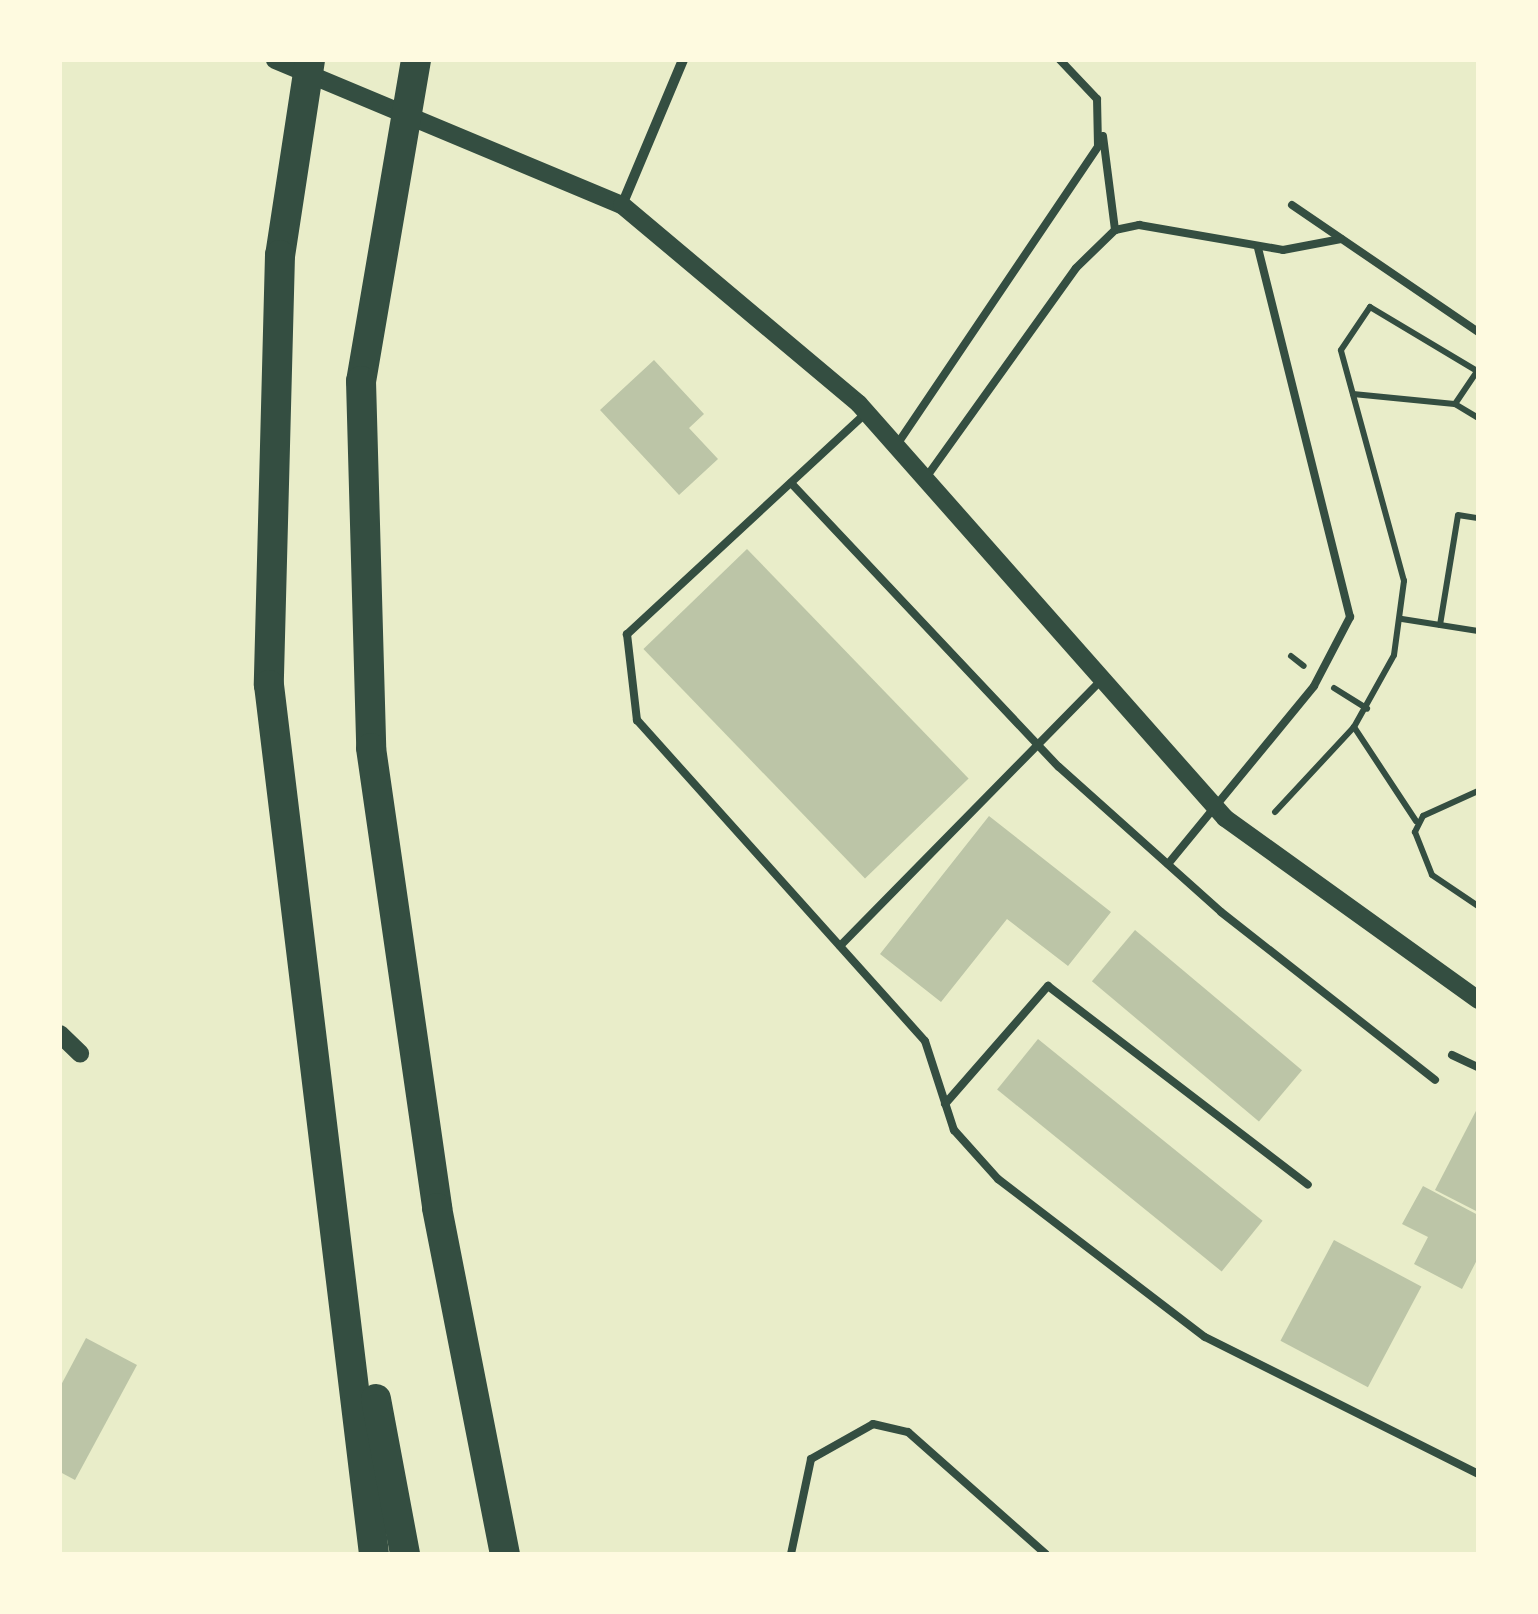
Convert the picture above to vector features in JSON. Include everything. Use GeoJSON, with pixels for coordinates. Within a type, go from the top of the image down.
{"type":"FeatureCollection","features":[{"type":"Feature","properties":{"kind":"highway"},"geometry":{"type":"LineString","coordinates":[[310,60],[280,255],[269,685],[334,1180],[374,1554]]}},
{"type":"Feature","properties":{"kind":"highway"},"geometry":{"type":"LineString","coordinates":[[416,60],[362,381],[371,748],[436,1208],[505,1554]]}},
{"type":"Feature","properties":{"kind":"highway"},"geometry":{"type":"LineString","coordinates":[[334,1180],[405,1554]]}},
{"type":"Feature","properties":{"kind":"street"},"geometry":{"type":"LineString","coordinates":[[275,60],[622,205],[866,413],[1212,803],[1478,1000]]}},
{"type":"Feature","properties":{"kind":"street"},"geometry":{"type":"LineString","coordinates":[[622,205],[682,60]]}},
{"type":"Feature","properties":{"kind":"street"},"geometry":{"type":"LineString","coordinates":[[60,1034],[80,1053]]}},
{"type":"Feature","properties":{"kind":"lane"},"geometry":{"type":"LineString","coordinates":[[1060,60],[1090,84],[1102,130],[1115,230]]}},
{"type":"Feature","properties":{"kind":"lane"},"geometry":{"type":"LineString","coordinates":[[896,446],[1089,164],[1102,130]]}},
{"type":"Feature","properties":{"kind":"lane"},"geometry":{"type":"LineString","coordinates":[[1292,205],[1478,332]]}},
{"type":"Feature","properties":{"kind":"lane"},"geometry":{"type":"LineString","coordinates":[[925,479],[1076,268],[1115,230],[1139,225],[1258,248],[1306,250],[1342,239]]}},
{"type":"Feature","properties":{"kind":"lane"},"geometry":{"type":"LineString","coordinates":[[1168,864],[1212,803],[1314,686],[1350,618],[1258,248]]}},
{"type":"Feature","properties":{"kind":"lane"},"geometry":{"type":"LineString","coordinates":[[866,413],[627,634],[637,720],[925,1041],[954,1130],[998,1178],[1205,1337],[1478,1474]]}},
{"type":"Feature","properties":{"kind":"lane"},"geometry":{"type":"LineString","coordinates":[[791,483],[1035,741],[1168,864],[1436,1080]]}},
{"type":"Feature","properties":{"kind":"lane"},"geometry":{"type":"LineString","coordinates":[[840,946],[1035,741],[1102,679]]}},
{"type":"Feature","properties":{"kind":"lane"},"geometry":{"type":"LineString","coordinates":[[944,1104],[1048,986],[1308,1184]]}},
{"type":"Feature","properties":{"kind":"lane"},"geometry":{"type":"LineString","coordinates":[[1452,1056],[1478,1067]]}},
{"type":"Feature","properties":{"kind":"lane"},"geometry":{"type":"LineString","coordinates":[[792,1554],[811,1459],[873,1424],[908,1432],[1046,1554]]}},
{"type":"Feature","properties":{"kind":"path"},"geometry":{"type":"LineString","coordinates":[[1275,812],[1354,727],[1378,693],[1402,619],[1403,572],[1341,350],[1370,307],[1478,370],[1455,404]]}},
{"type":"Feature","properties":{"kind":"path"},"geometry":{"type":"LineString","coordinates":[[1353,394],[1455,404],[1478,418]]}},
{"type":"Feature","properties":{"kind":"path"},"geometry":{"type":"LineString","coordinates":[[1440,625],[1458,515],[1478,518]]}},
{"type":"Feature","properties":{"kind":"path"},"geometry":{"type":"LineString","coordinates":[[1402,619],[1478,631]]}},
{"type":"Feature","properties":{"kind":"path"},"geometry":{"type":"LineString","coordinates":[[1354,727],[1416,821],[1422,864],[1478,906]]}},
{"type":"Feature","properties":{"kind":"path"},"geometry":{"type":"LineString","coordinates":[[1416,821],[1478,792]]}},
{"type":"Feature","properties":{"kind":"building"},"geometry":{"type":"Polygon","coordinates":[[[654,360],[704,414],[689,428],[718,459],[679,495],[600,410],[654,360]]]}},
{"type":"Feature","properties":{"kind":"building"},"geometry":{"type":"Polygon","coordinates":[[[747,549],[969,778],[865,879],[643,649],[747,549]]]}},
{"type":"Feature","properties":{"kind":"building"},"geometry":{"type":"Polygon","coordinates":[[[989,816],[1111,912],[1068,966],[1007,919],[941,1002],[880,954],[989,816]]]}},
{"type":"Feature","properties":{"kind":"building"},"geometry":{"type":"Polygon","coordinates":[[[1135,930],[1302,1070],[1259,1121],[1092,981],[1135,930]]]}},
{"type":"Feature","properties":{"kind":"building"},"geometry":{"type":"Polygon","coordinates":[[[1038,1039],[1263,1221],[1222,1271],[997,1090],[1038,1039]]]}},
{"type":"Feature","properties":{"kind":"building"},"geometry":{"type":"Polygon","coordinates":[[[1478,1107],[1478,1212],[1435,1190],[1478,1107]]]}},
{"type":"Feature","properties":{"kind":"building"},"geometry":{"type":"Polygon","coordinates":[[[1423,1186],[1478,1215],[1478,1258],[1462,1289],[1414,1264],[1428,1237],[1402,1224],[1423,1186]]]}},
{"type":"Feature","properties":{"kind":"building"},"geometry":{"type":"Polygon","coordinates":[[[1334,1240],[1421,1286],[1368,1387],[1280,1341],[1334,1240]]]}},
{"type":"Feature","properties":{"kind":"building"},"geometry":{"type":"Polygon","coordinates":[[[86,1338],[137,1365],[75,1480],[60,1472],[60,1387],[86,1338]]]}}]}
